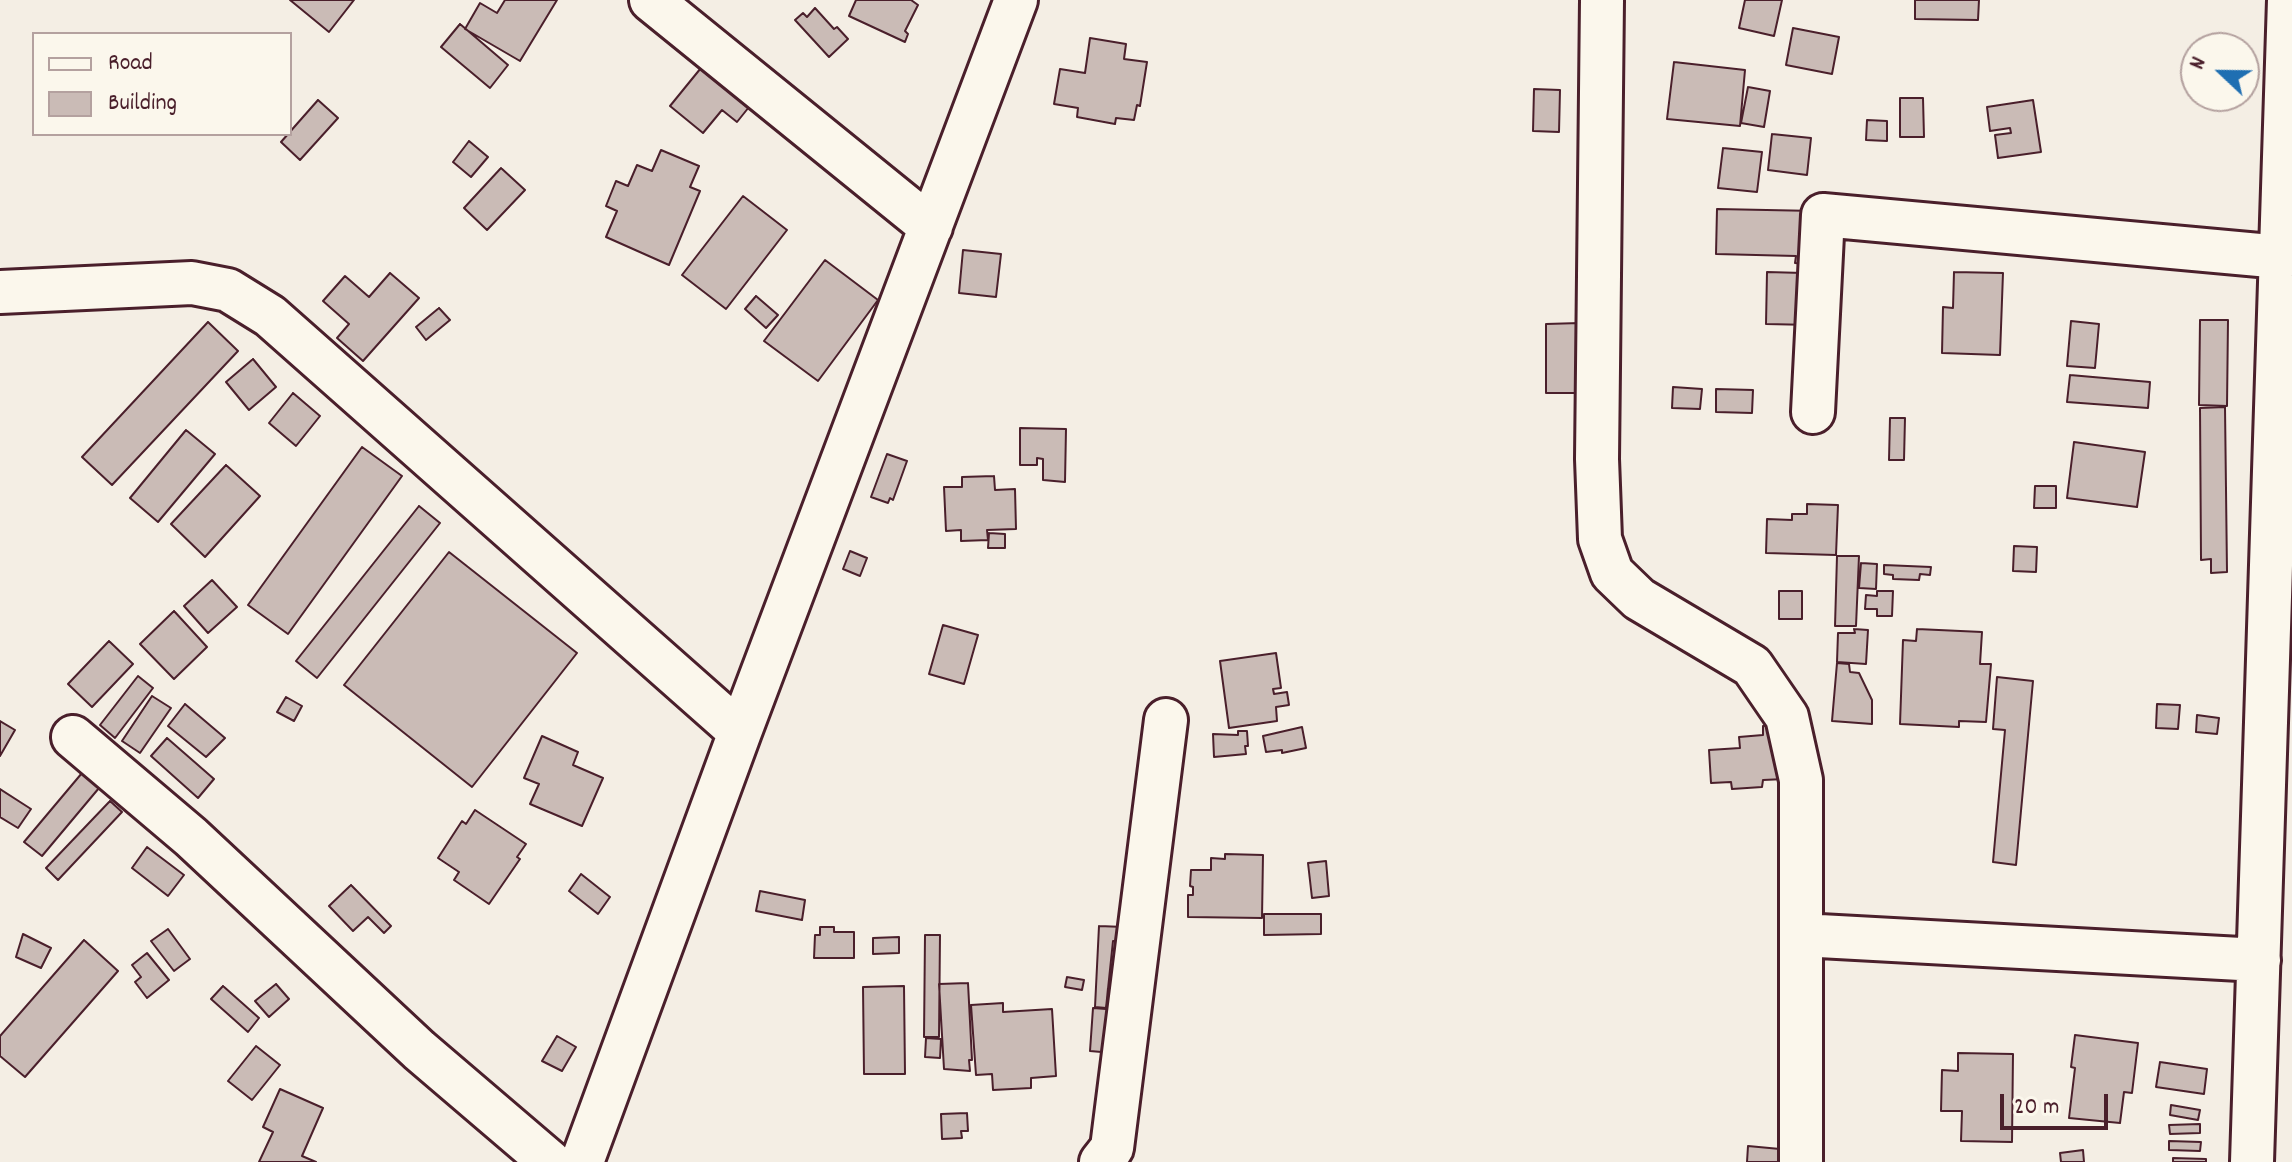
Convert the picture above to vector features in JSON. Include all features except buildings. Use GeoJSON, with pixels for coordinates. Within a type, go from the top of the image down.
{"type":"FeatureCollection","features":[{"type":"Feature","properties":{"kind":"street"},"geometry":{"type":"LineString","coordinates":[[651,0],[931,227]]}},
{"type":"Feature","properties":{"kind":"street"},"geometry":{"type":"LineString","coordinates":[[582,1162],[740,732],[1016,0]]}},
{"type":"Feature","properties":{"kind":"street"},"geometry":{"type":"LineString","coordinates":[[1602,0],[1597,459],[1600,539],[1612,573],[1639,599],[1752,666],[1787,717],[1801,780],[1801,1162]]}},
{"type":"Feature","properties":{"kind":"street"},"geometry":{"type":"LineString","coordinates":[[2252,1162],[2289,0]]}},
{"type":"Feature","properties":{"kind":"street"},"geometry":{"type":"LineString","coordinates":[[1813,412],[1823,215],[2281,257]]}},
{"type":"Feature","properties":{"kind":"street"},"geometry":{"type":"LineString","coordinates":[[0,292],[192,283],[228,290],[270,316],[740,732]]}},
{"type":"Feature","properties":{"kind":"street"},"geometry":{"type":"LineString","coordinates":[[1101,1162],[1112,1148],[1166,720]]}},
{"type":"Feature","properties":{"kind":"street"},"geometry":{"type":"LineString","coordinates":[[73,737],[191,837],[419,1050],[550,1162]]}},
{"type":"Feature","properties":{"kind":"street"},"geometry":{"type":"LineString","coordinates":[[1801,935],[2259,960]]}}]}
